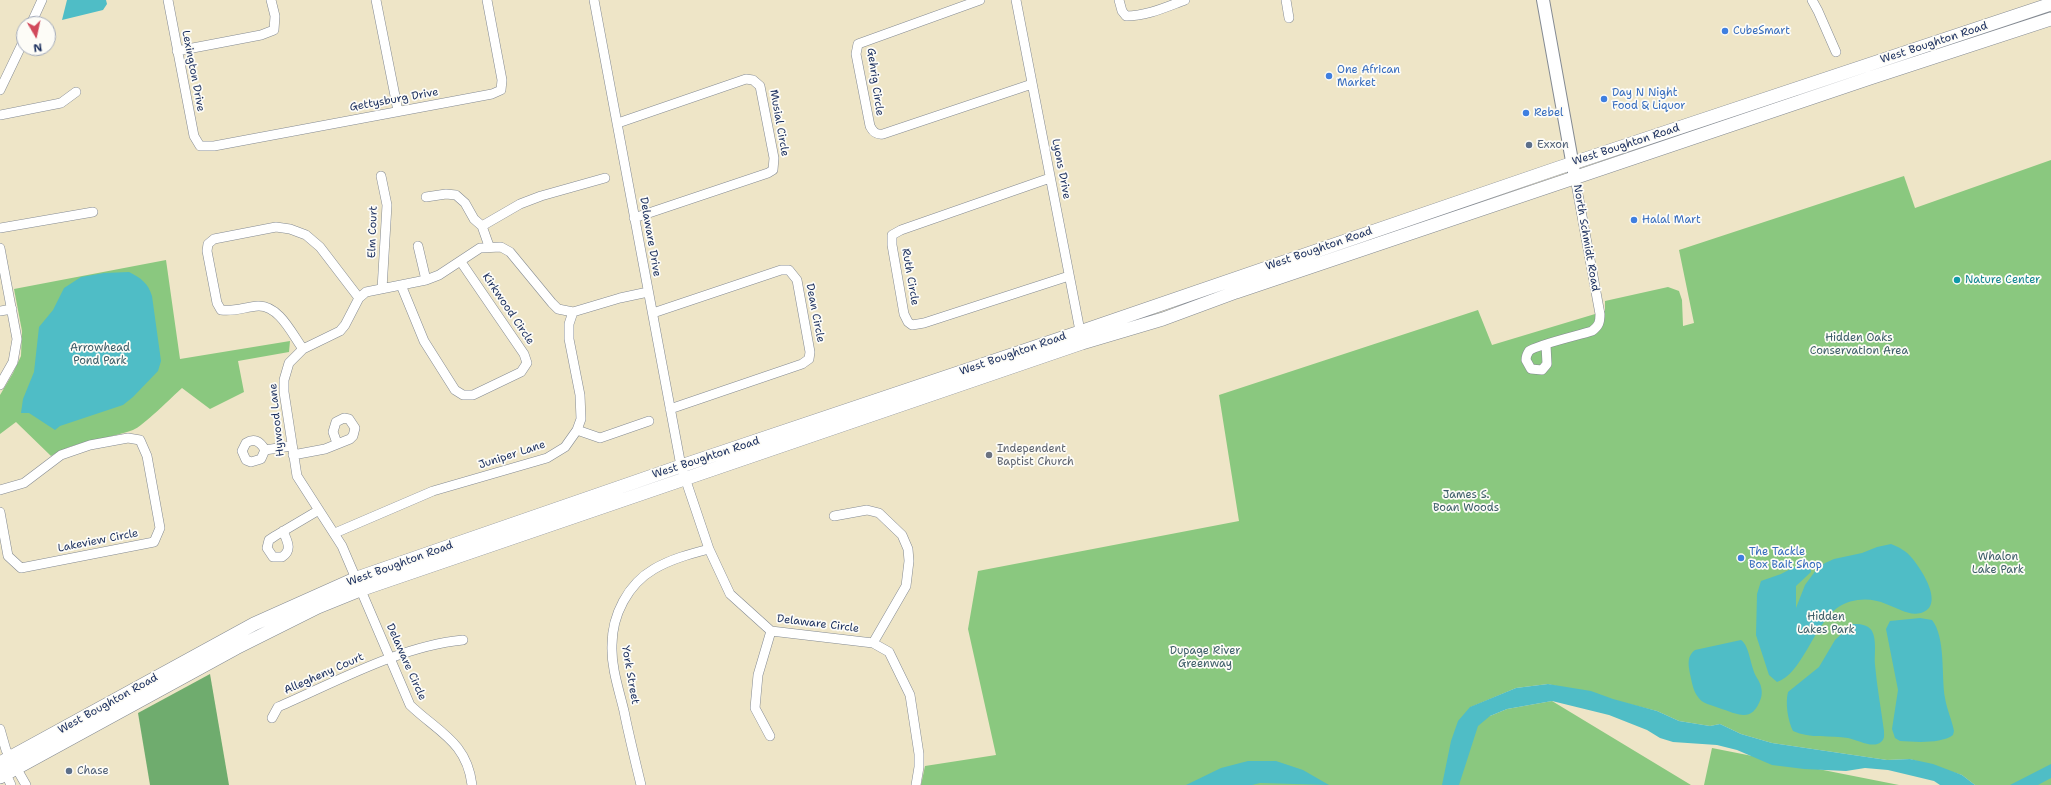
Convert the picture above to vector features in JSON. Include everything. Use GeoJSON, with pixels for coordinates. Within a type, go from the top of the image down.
{"type":"FeatureCollection","features":[{"type":"Feature","properties":{"kind":"main road","name":"West Boughton Road"},"geometry":{"type":"LineString","coordinates":[[5,768],[280,625],[318,607],[359,584],[1081,337],[1142,310],[1572,163],[2051,4]]}},
{"type":"Feature","properties":{"kind":"main road","name":"West Boughton Road"},"geometry":{"type":"LineString","coordinates":[[1081,337],[1144,324],[2051,19]]}},
{"type":"Feature","properties":{"kind":"street"},"geometry":{"type":"LineString","coordinates":[[35,16],[42,0]]}},
{"type":"Feature","properties":{"kind":"street","name":"Lexington Drive"},"geometry":{"type":"LineString","coordinates":[[168,0],[194,136],[200,146]]}},
{"type":"Feature","properties":{"kind":"street"},"geometry":{"type":"LineString","coordinates":[[177,51],[261,35],[274,30],[272,0]]}},
{"type":"Feature","properties":{"kind":"street"},"geometry":{"type":"LineString","coordinates":[[376,0],[398,111]]}},
{"type":"Feature","properties":{"kind":"street","name":"Gettysburg Drive"},"geometry":{"type":"LineString","coordinates":[[200,146],[214,146],[492,94],[501,90],[502,80],[487,0]]}},
{"type":"Feature","properties":{"kind":"street","name":"Delaware Drive"},"geometry":{"type":"LineString","coordinates":[[594,0],[683,472]]}},
{"type":"Feature","properties":{"kind":"street","name":"Gehrig Circle"},"geometry":{"type":"LineString","coordinates":[[980,0],[858,44],[856,54],[870,126],[873,131],[878,135],[883,134],[1032,84]]}},
{"type":"Feature","properties":{"kind":"street","name":"Lyons Drive"},"geometry":{"type":"LineString","coordinates":[[1016,0],[1081,337]]}},
{"type":"Feature","properties":{"kind":"street"},"geometry":{"type":"LineString","coordinates":[[1119,0],[1122,11],[1126,16],[1150,13],[1185,0]]}},
{"type":"Feature","properties":{"kind":"street"},"geometry":{"type":"LineString","coordinates":[[1286,0],[1289,18]]}},
{"type":"Feature","properties":{"kind":"street","name":"North Schmidt Road"},"geometry":{"type":"LineString","coordinates":[[1543,0],[1600,314],[1600,322],[1597,328],[1592,331],[1546,345]]}},
{"type":"Feature","properties":{"kind":"street"},"geometry":{"type":"LineString","coordinates":[[1812,0],[1818,10],[1836,52]]}},
{"type":"Feature","properties":{"kind":"street"},"geometry":{"type":"LineString","coordinates":[[0,90],[16,56]]}},
{"type":"Feature","properties":{"kind":"street","name":"Musial Circle"},"geometry":{"type":"LineString","coordinates":[[618,123],[746,80],[753,80],[760,86],[774,158],[773,170],[768,173],[634,218]]}},
{"type":"Feature","properties":{"kind":"street"},"geometry":{"type":"LineString","coordinates":[[0,115],[61,103],[76,92]]}},
{"type":"Feature","properties":{"kind":"street","name":"Elm Court"},"geometry":{"type":"LineString","coordinates":[[381,176],[387,213],[382,288]]}},
{"type":"Feature","properties":{"kind":"street"},"geometry":{"type":"LineString","coordinates":[[482,226],[520,204],[541,196],[605,178]]}},
{"type":"Feature","properties":{"kind":"street","name":"Ruth Circle"},"geometry":{"type":"LineString","coordinates":[[1050,178],[896,231],[892,235],[892,245],[904,314],[908,322],[912,325],[924,323],[1069,276]]}},
{"type":"Feature","properties":{"kind":"street"},"geometry":{"type":"LineString","coordinates":[[426,197],[446,194],[456,196],[465,203],[474,218],[482,226],[489,246]]}},
{"type":"Feature","properties":{"kind":"street"},"geometry":{"type":"LineString","coordinates":[[0,228],[93,212]]}},
{"type":"Feature","properties":{"kind":"street"},"geometry":{"type":"LineString","coordinates":[[303,349],[276,313],[268,307],[257,306],[231,311],[220,310],[217,303],[207,251],[208,244],[214,239],[276,228],[290,229],[306,235],[320,247],[359,298],[366,292],[426,280],[461,262],[480,248],[489,246],[501,247],[510,252],[558,310],[572,312],[620,298],[648,292]]}},
{"type":"Feature","properties":{"kind":"street"},"geometry":{"type":"LineString","coordinates":[[418,246],[426,280]]}},
{"type":"Feature","properties":{"kind":"street"},"geometry":{"type":"LineString","coordinates":[[0,248],[17,338],[13,362],[0,385]]}},
{"type":"Feature","properties":{"kind":"street","name":"Kirkwood Circle"},"geometry":{"type":"LineString","coordinates":[[401,285],[424,341],[455,390],[463,395],[474,395],[521,372],[527,363],[524,354],[461,262]]}},
{"type":"Feature","properties":{"kind":"street","name":"Dean Circle"},"geometry":{"type":"LineString","coordinates":[[653,313],[781,270],[789,270],[797,280],[810,352],[809,359],[802,364],[670,409]]}},
{"type":"Feature","properties":{"kind":"street","name":"Hywood Lane"},"geometry":{"type":"LineString","coordinates":[[359,298],[345,325],[340,331],[303,349],[289,363],[284,380],[292,450],[297,476],[335,533],[359,584]]}},
{"type":"Feature","properties":{"kind":"street"},"geometry":{"type":"LineString","coordinates":[[0,311],[12,309]]}},
{"type":"Feature","properties":{"kind":"street"},"geometry":{"type":"LineString","coordinates":[[1142,310],[1144,324]]}},
{"type":"Feature","properties":{"kind":"street","name":"Juniper Lane"},"geometry":{"type":"LineString","coordinates":[[335,533],[433,491],[547,458],[565,447],[577,430],[581,419],[580,395],[569,339],[569,324],[572,312]]}},
{"type":"Feature","properties":{"kind":"street"},"geometry":{"type":"LineString","coordinates":[[577,430],[600,438],[649,421]]}},
{"type":"Feature","properties":{"kind":"street","name":"Lakeview Circle"},"geometry":{"type":"LineString","coordinates":[[0,490],[24,483],[61,455],[90,445],[128,438],[140,440],[147,456],[160,528],[154,542],[21,568],[8,556],[0,512]]}},
{"type":"Feature","properties":{"kind":"street"},"geometry":{"type":"LineString","coordinates":[[265,450],[325,450],[337,443]]}},
{"type":"Feature","properties":{"kind":"street","name":"Delaware Circle"},"geometry":{"type":"LineString","coordinates":[[683,472],[708,549],[730,594],[771,631],[873,643]]}},
{"type":"Feature","properties":{"kind":"street"},"geometry":{"type":"LineString","coordinates":[[283,531],[319,510]]}},
{"type":"Feature","properties":{"kind":"street"},"geometry":{"type":"LineString","coordinates":[[834,516],[867,510],[878,513],[902,535],[908,549],[909,561],[906,586],[873,643],[889,652],[910,695],[919,754],[916,785]]}},
{"type":"Feature","properties":{"kind":"street","name":"York Street"},"geometry":{"type":"LineString","coordinates":[[641,785],[615,672],[612,645],[616,618],[624,599],[634,586],[653,569],[678,558],[708,549]]}},
{"type":"Feature","properties":{"kind":"street","name":"Delaware Circle"},"geometry":{"type":"LineString","coordinates":[[359,584],[410,705],[425,720],[445,733],[455,744],[465,759],[472,785]]}},
{"type":"Feature","properties":{"kind":"street"},"geometry":{"type":"LineString","coordinates":[[770,736],[755,708],[758,675],[771,631]]}},
{"type":"Feature","properties":{"kind":"street","name":"Allegheny Court"},"geometry":{"type":"LineString","coordinates":[[272,718],[278,707],[391,658],[442,642],[463,640]]}},
{"type":"Feature","properties":{"kind":"street"},"geometry":{"type":"LineString","coordinates":[[0,729],[6,750],[5,768],[26,785]]}},
{"type":"Feature","properties":{"kind":"green space"},"geometry":{"type":"Polygon","coordinates":[[[2051,160],[2051,785],[1975,785],[1962,775],[1910,759],[1887,760],[1772,743],[1741,734],[1720,724],[1710,726],[1679,721],[1657,711],[1548,684],[1516,688],[1471,707],[1490,716],[1507,709],[1552,701],[1691,785],[921,785],[925,766],[996,755],[968,629],[978,571],[1239,521],[1219,395],[1478,310],[1492,345],[1605,311],[1605,301],[1668,287],[1679,291],[1682,300],[1683,326],[1694,323],[1679,250],[1904,176],[1915,208],[2051,160]]]}},
{"type":"Feature","properties":{"kind":"green space","name":"Arrowhead Pond Park"},"geometry":{"type":"Polygon","coordinates":[[[166,260],[180,359],[290,341],[289,352],[238,361],[244,392],[210,409],[182,388],[137,428],[123,433],[81,443],[51,456],[16,422],[0,434],[0,395],[21,356],[22,331],[14,289],[166,260]]]}},
{"type":"Feature","properties":{"kind":"green space"},"geometry":{"type":"Polygon","coordinates":[[[210,674],[229,785],[150,785],[138,713],[210,674]]]}},
{"type":"Feature","properties":{"kind":"green space"},"geometry":{"type":"Polygon","coordinates":[[[1712,748],[1899,785],[1704,785],[1712,748]]]}},
{"type":"Feature","properties":{"kind":"water"},"geometry":{"type":"Polygon","coordinates":[[[67,0],[106,0],[107,4],[103,10],[62,20],[67,0]]]}},
{"type":"Feature","properties":{"kind":"water"},"geometry":{"type":"Polygon","coordinates":[[[129,272],[144,281],[152,296],[161,361],[158,371],[133,397],[123,405],[60,426],[55,430],[29,413],[21,413],[23,399],[34,372],[39,327],[53,310],[64,288],[81,277],[104,273],[129,272]]]}},
{"type":"Feature","properties":{"kind":"water"},"geometry":{"type":"Polygon","coordinates":[[[1891,544],[1902,549],[1909,555],[1920,569],[1929,586],[1931,595],[1931,603],[1928,609],[1916,614],[1903,611],[1874,600],[1855,600],[1848,602],[1837,608],[1829,616],[1821,626],[1801,660],[1786,677],[1777,682],[1769,675],[1756,635],[1757,594],[1761,581],[1781,574],[1802,563],[1810,565],[1811,572],[1796,586],[1796,608],[1805,585],[1816,570],[1825,563],[1834,559],[1862,553],[1877,547],[1891,544]]]}},
{"type":"Feature","properties":{"kind":"water"},"geometry":{"type":"Polygon","coordinates":[[[1920,618],[1932,620],[1939,637],[1945,698],[1954,731],[1953,735],[1942,740],[1928,742],[1900,741],[1895,738],[1892,729],[1898,690],[1886,629],[1890,621],[1920,618]]]}},
{"type":"Feature","properties":{"kind":"water"},"geometry":{"type":"Polygon","coordinates":[[[1852,624],[1868,627],[1874,635],[1875,665],[1884,737],[1881,742],[1874,745],[1848,738],[1813,736],[1793,731],[1788,717],[1788,692],[1819,667],[1835,640],[1852,624]]]}},
{"type":"Feature","properties":{"kind":"water"},"geometry":{"type":"Polygon","coordinates":[[[1741,640],[1748,652],[1761,685],[1762,693],[1757,706],[1753,711],[1744,715],[1732,713],[1702,701],[1695,692],[1689,664],[1689,658],[1695,650],[1741,640]]]}},
{"type":"Feature","properties":{"kind":"water"},"geometry":{"type":"Polygon","coordinates":[[[1548,684],[1591,691],[1613,699],[1657,711],[1679,721],[1710,726],[1720,724],[1741,734],[1772,743],[1887,760],[1910,759],[1933,764],[1962,775],[1975,785],[1940,785],[1934,781],[1888,770],[1865,768],[1846,771],[1804,769],[1772,765],[1737,750],[1717,745],[1673,742],[1660,738],[1647,730],[1609,715],[1552,701],[1507,709],[1490,716],[1478,726],[1459,785],[1442,785],[1451,741],[1458,721],[1470,707],[1516,688],[1548,684]]]}},
{"type":"Feature","properties":{"kind":"water"},"geometry":{"type":"Polygon","coordinates":[[[1248,761],[1276,761],[1303,770],[1329,785],[1260,783],[1252,785],[1186,785],[1221,768],[1248,761]]]}},
{"type":"Feature","properties":{"kind":"water"},"geometry":{"type":"Polygon","coordinates":[[[2051,764],[2051,778],[2038,785],[2010,785],[2051,764]]]}},
{"type":"Feature","properties":{"kind":"place","name":"CubeSmart"},"geometry":{"type":"Point","coordinates":[1725,31]}},
{"type":"Feature","properties":{"kind":"place","name":"One African Market"},"geometry":{"type":"Point","coordinates":[1329,76]}},
{"type":"Feature","properties":{"kind":"place","name":"Day N Night Food & Liquor"},"geometry":{"type":"Point","coordinates":[1604,99]}},
{"type":"Feature","properties":{"kind":"place","name":"Rebel"},"geometry":{"type":"Point","coordinates":[1526,113]}},
{"type":"Feature","properties":{"kind":"place","name":"Exxon"},"geometry":{"type":"Point","coordinates":[1529,145]}},
{"type":"Feature","properties":{"kind":"place","name":"Halal Mart"},"geometry":{"type":"Point","coordinates":[1634,220]}},
{"type":"Feature","properties":{"kind":"place","name":"Nature Center"},"geometry":{"type":"Point","coordinates":[1957,280]}},
{"type":"Feature","properties":{"kind":"place","name":"Independent Baptist Church"},"geometry":{"type":"Point","coordinates":[989,455]}},
{"type":"Feature","properties":{"kind":"place","name":"The Tackle Box Bait Shop"},"geometry":{"type":"Point","coordinates":[1741,558]}},
{"type":"Feature","properties":{"kind":"place","name":"Chase"},"geometry":{"type":"Point","coordinates":[69,771]}},
{"type":"Feature","properties":{"kind":"park label","name":"Hidden Oaks Conservation Area"},"geometry":{"type":"Point","coordinates":[1859,344]}},
{"type":"Feature","properties":{"kind":"park label","name":"James S. Boan Woods"},"geometry":{"type":"Point","coordinates":[1466,501]}},
{"type":"Feature","properties":{"kind":"park label","name":"Whalon Lake Park"},"geometry":{"type":"Point","coordinates":[1998,563]}},
{"type":"Feature","properties":{"kind":"park label","name":"Hidden Lakes Park"},"geometry":{"type":"Point","coordinates":[1826,623]}},
{"type":"Feature","properties":{"kind":"park label","name":"Dupage River Greenway"},"geometry":{"type":"Point","coordinates":[1205,657]}}]}
